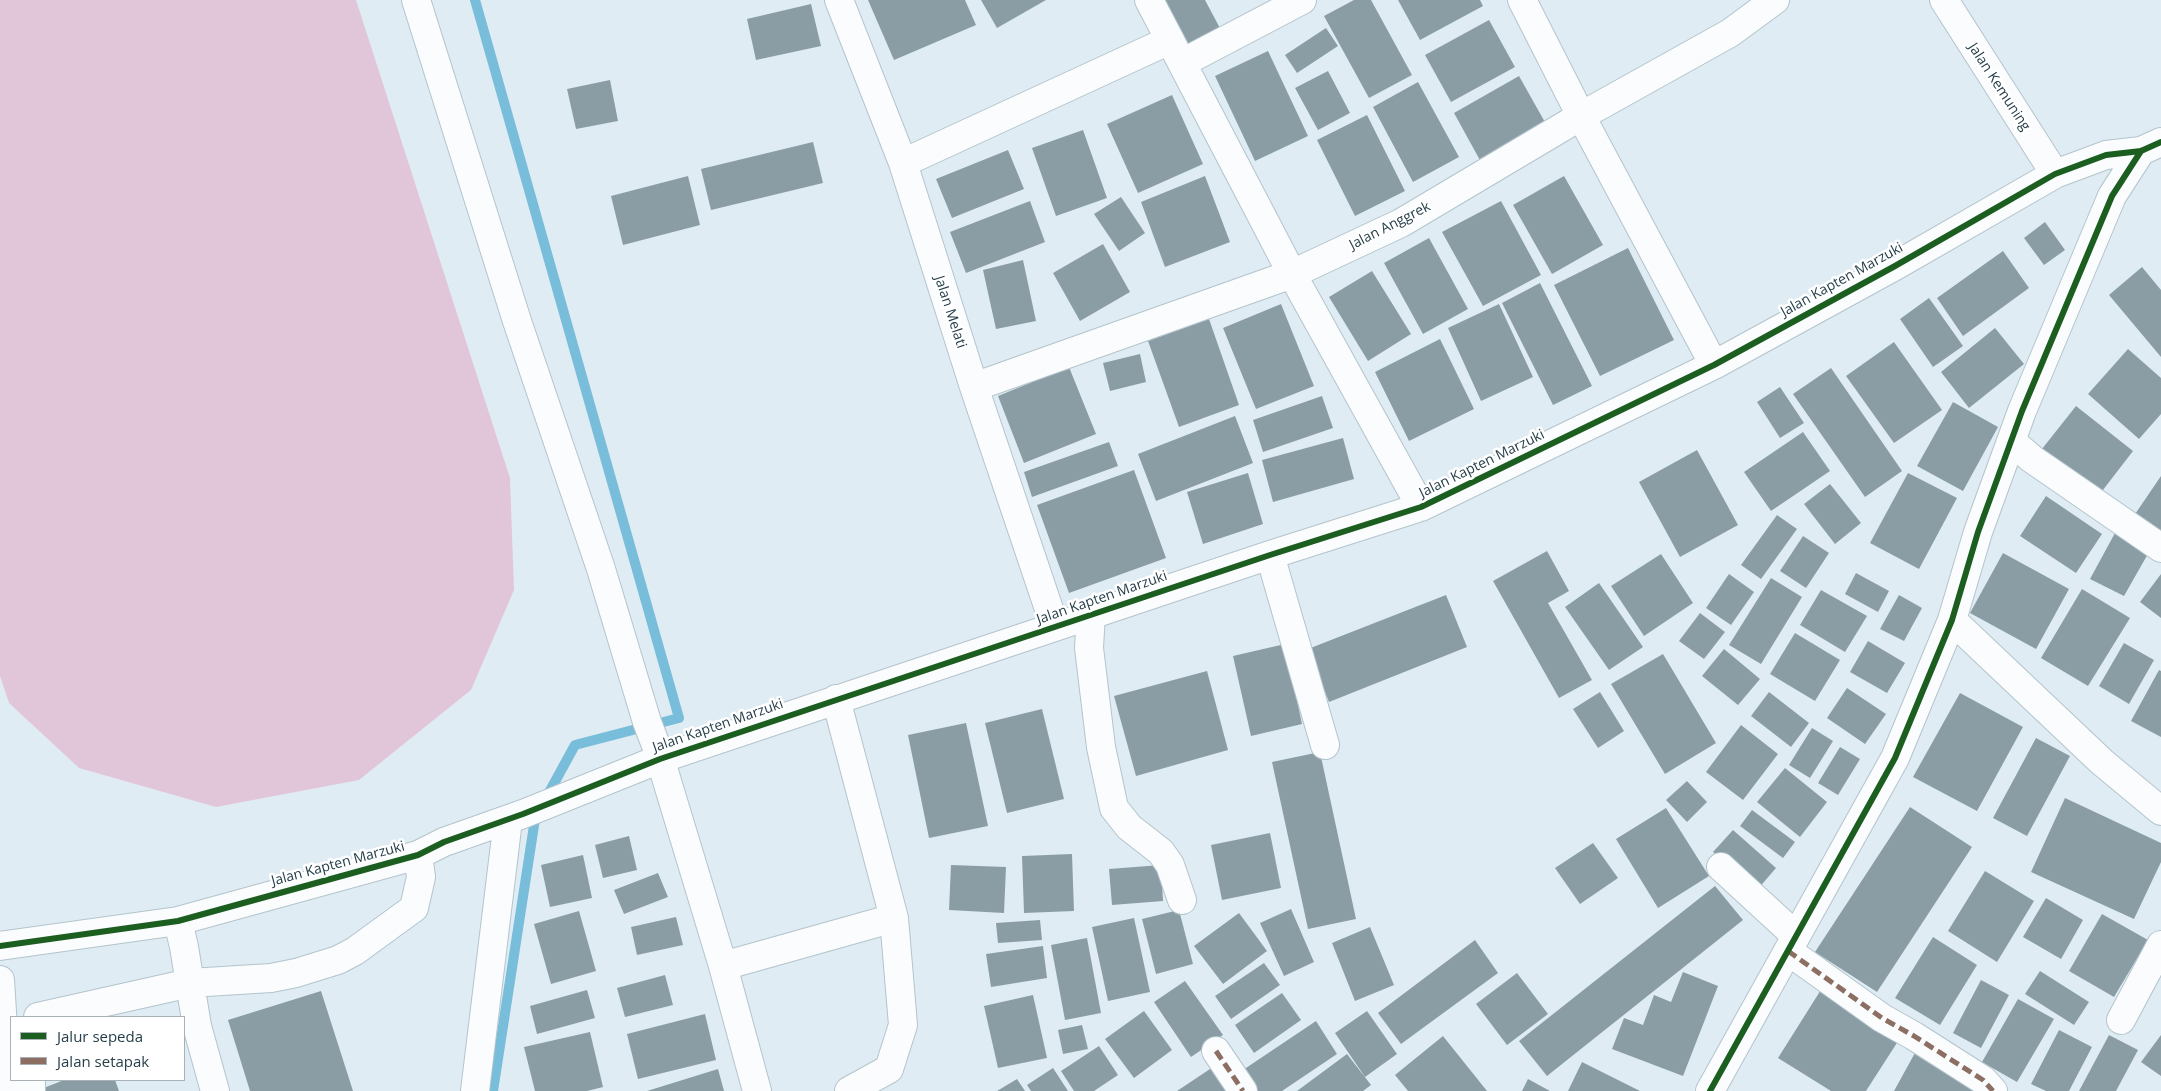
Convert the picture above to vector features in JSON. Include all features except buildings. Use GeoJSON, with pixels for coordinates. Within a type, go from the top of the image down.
{"type":"FeatureCollection","features":[{"type":"Feature","properties":{"kind":"street"},"geometry":{"type":"LineString","coordinates":[[416,0],[518,321],[601,569],[723,966],[757,1091]]}},
{"type":"Feature","properties":{"kind":"street","name":"Jalan Melati"},"geometry":{"type":"LineString","coordinates":[[838,0],[903,163],[974,386],[1056,627]]}},
{"type":"Feature","properties":{"kind":"street"},"geometry":{"type":"LineString","coordinates":[[1150,0],[1292,274],[1421,507]]}},
{"type":"Feature","properties":{"kind":"street"},"geometry":{"type":"LineString","coordinates":[[903,163],[1302,0]]}},
{"type":"Feature","properties":{"kind":"street"},"geometry":{"type":"LineString","coordinates":[[1522,0],[1581,116],[1714,365]]}},
{"type":"Feature","properties":{"kind":"street","name":"Jalan Anggrek"},"geometry":{"type":"LineString","coordinates":[[974,386],[1292,274],[1400,224],[1581,116],[1730,33],[1775,0]]}},
{"type":"Feature","properties":{"kind":"street","name":"Jalan Kemuning"},"geometry":{"type":"LineString","coordinates":[[1944,0],[2055,174]]}},
{"type":"Feature","properties":{"kind":"street"},"geometry":{"type":"LineString","coordinates":[[1710,1091],[1895,758],[1952,620],[1978,532],[2011,441],[2112,196],[2151,147]]}},
{"type":"Feature","properties":{"kind":"street","name":"Jalan Kapten Marzuki"},"geometry":{"type":"LineString","coordinates":[[0,946],[178,921],[418,855],[444,842],[516,817],[557,800],[654,740],[836,699],[1421,507],[1714,365],[1895,266],[2055,174],[2106,155],[2151,147]]}},
{"type":"Feature","properties":{"kind":"street"},"geometry":{"type":"LineString","coordinates":[[2011,441],[2032,459],[2161,548]]}},
{"type":"Feature","properties":{"kind":"street"},"geometry":{"type":"LineString","coordinates":[[1270,555],[1325,745]]}},
{"type":"Feature","properties":{"kind":"street"},"geometry":{"type":"LineString","coordinates":[[1091,614],[1089,648],[1100,747],[1114,808],[1129,826],[1161,852],[1170,865],[1182,900]]}},
{"type":"Feature","properties":{"kind":"street"},"geometry":{"type":"LineString","coordinates":[[1952,620],[2102,762],[2161,811]]}},
{"type":"Feature","properties":{"kind":"street"},"geometry":{"type":"LineString","coordinates":[[836,699],[894,918],[903,1025],[889,1069],[849,1091]]}},
{"type":"Feature","properties":{"kind":"street"},"geometry":{"type":"LineString","coordinates":[[475,1091],[516,817]]}},
{"type":"Feature","properties":{"kind":"street"},"geometry":{"type":"LineString","coordinates":[[42,1016],[190,983],[271,978],[338,960],[355,951],[414,908],[420,877],[418,855]]}},
{"type":"Feature","properties":{"kind":"street"},"geometry":{"type":"LineString","coordinates":[[1721,867],[1792,944],[1882,1018],[1983,1080],[1993,1091]]}},
{"type":"Feature","properties":{"kind":"street"},"geometry":{"type":"LineString","coordinates":[[723,966],[894,918]]}},
{"type":"Feature","properties":{"kind":"street"},"geometry":{"type":"LineString","coordinates":[[178,921],[197,1026],[215,1091]]}},
{"type":"Feature","properties":{"kind":"street"},"geometry":{"type":"LineString","coordinates":[[2121,1020],[2161,945]]}},
{"type":"Feature","properties":{"kind":"street"},"geometry":{"type":"LineString","coordinates":[[0,980],[7,1091]]}},
{"type":"Feature","properties":{"kind":"street"},"geometry":{"type":"LineString","coordinates":[[1216,1051],[1243,1091]]}},
{"type":"Feature","properties":{"kind":"shaded area"},"geometry":{"type":"Polygon","coordinates":[[[0,0],[356,0],[510,478],[514,590],[471,690],[359,780],[216,807],[79,768],[9,703],[0,676],[0,0]]]}},
{"type":"Feature","properties":{"kind":"waterway"},"geometry":{"type":"LineString","coordinates":[[475,0],[679,718],[575,745],[546,798]]}},
{"type":"Feature","properties":{"kind":"waterway"},"geometry":{"type":"LineString","coordinates":[[493,1091],[535,819],[538,813]]}},
{"type":"Feature","properties":{"kind":"marked path"},"geometry":{"type":"LineString","coordinates":[[1788,951],[1882,1018],[1983,1080],[1993,1091]]}},
{"type":"Feature","properties":{"kind":"marked path"},"geometry":{"type":"LineString","coordinates":[[1216,1051],[1243,1091]]}},
{"type":"Feature","properties":{"kind":"cycle path"},"geometry":{"type":"LineString","coordinates":[[0,946],[178,921],[418,855],[444,842],[523,814],[660,759],[1270,555],[1421,507],[1714,365],[1895,266],[2055,174],[2106,155],[2141,151],[2161,142]]}},
{"type":"Feature","properties":{"kind":"cycle path"},"geometry":{"type":"LineString","coordinates":[[1710,1091],[1895,758],[1952,620],[1978,532],[2022,411],[2112,196],[2141,151]]}}]}
